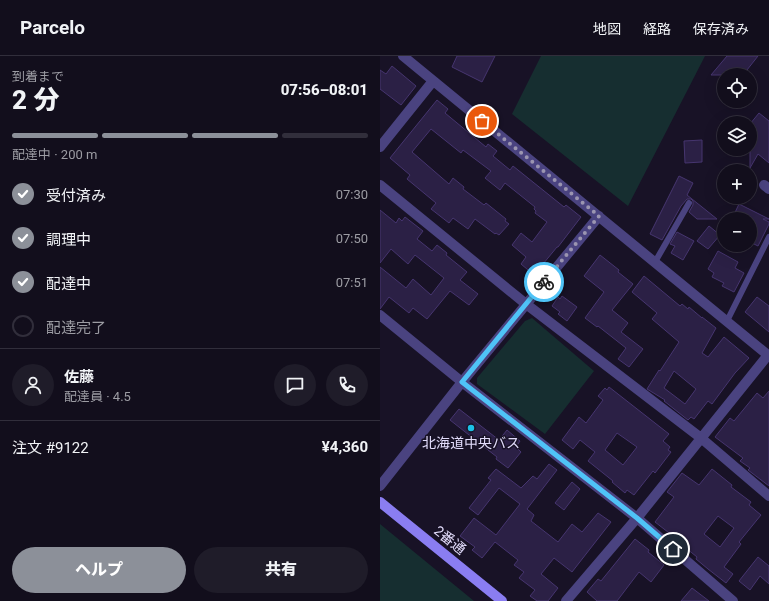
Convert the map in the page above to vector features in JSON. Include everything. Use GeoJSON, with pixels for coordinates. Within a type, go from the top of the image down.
{"type":"FeatureCollection","features":[{"type":"Feature","properties":{"kind":"street"},"geometry":{"type":"LineString","coordinates":[[403,56],[768,355],[637,518],[566,601]]}},
{"type":"Feature","properties":{"kind":"street"},"geometry":{"type":"LineString","coordinates":[[380,147],[433,81]]}},
{"type":"Feature","properties":{"kind":"street"},"geometry":{"type":"LineString","coordinates":[[380,185],[526,304],[701,438],[769,496]]}},
{"type":"Feature","properties":{"kind":"street"},"geometry":{"type":"LineString","coordinates":[[380,486],[462,382],[599,216]]}},
{"type":"Feature","properties":{"kind":"street"},"geometry":{"type":"LineString","coordinates":[[380,315],[462,382],[637,518],[733,601]]}},
{"type":"Feature","properties":{"kind":"street","name":"2番通"},"geometry":{"type":"LineString","coordinates":[[380,502],[502,601]]}},
{"type":"Feature","properties":{"kind":"lane"},"geometry":{"type":"LineString","coordinates":[[655,262],[689,203]]}},
{"type":"Feature","properties":{"kind":"lane"},"geometry":{"type":"LineString","coordinates":[[728,321],[769,237]]}},
{"type":"Feature","properties":{"kind":"green space"},"geometry":{"type":"Polygon","coordinates":[[[541,56],[705,56],[628,206],[512,114],[541,56]]]}},
{"type":"Feature","properties":{"kind":"green space"},"geometry":{"type":"Polygon","coordinates":[[[532,318],[594,371],[545,434],[477,384],[477,378],[525,321],[532,318]]]}},
{"type":"Feature","properties":{"kind":"green space"},"geometry":{"type":"Polygon","coordinates":[[[380,524],[474,601],[380,601],[380,524]]]}},
{"type":"Feature","properties":{"kind":"building"},"geometry":{"type":"Polygon","coordinates":[[[457,56],[495,56],[482,82],[452,67],[457,56]]]}},
{"type":"Feature","properties":{"kind":"building"},"geometry":{"type":"Polygon","coordinates":[[[727,56],[758,56],[749,68],[717,68],[717,75],[711,75],[727,56]]]}},
{"type":"Feature","properties":{"kind":"building"},"geometry":{"type":"Polygon","coordinates":[[[392,66],[416,86],[401,105],[380,89],[380,70],[386,74],[392,66]]]}},
{"type":"Feature","properties":{"kind":"building"},"geometry":{"type":"Polygon","coordinates":[[[437,100],[448,109],[445,113],[486,147],[488,144],[497,151],[493,156],[510,170],[513,166],[564,207],[566,205],[581,217],[534,275],[521,264],[526,257],[512,245],[521,233],[532,242],[547,222],[535,213],[535,207],[505,183],[500,190],[485,178],[491,171],[463,150],[461,153],[431,129],[412,152],[449,184],[453,178],[464,187],[463,189],[484,205],[486,203],[506,219],[505,221],[509,224],[499,235],[496,233],[495,234],[475,219],[468,229],[453,218],[449,223],[431,209],[436,203],[407,179],[410,175],[390,158],[437,100]]]}},
{"type":"Feature","properties":{"kind":"building"},"geometry":{"type":"Polygon","coordinates":[[[759,113],[769,121],[769,163],[758,154],[757,156],[757,116],[759,113]]]}},
{"type":"Feature","properties":{"kind":"building"},"geometry":{"type":"Polygon","coordinates":[[[702,140],[702,162],[685,163],[684,141],[702,140]]]}},
{"type":"Feature","properties":{"kind":"building"},"geometry":{"type":"Polygon","coordinates":[[[750,156],[757,156],[752,164],[750,164],[750,156]]]}},
{"type":"Feature","properties":{"kind":"building"},"geometry":{"type":"Polygon","coordinates":[[[679,176],[693,183],[687,195],[717,219],[697,219],[689,212],[693,205],[693,201],[691,199],[687,199],[681,206],[662,240],[650,234],[679,176]]]}},
{"type":"Feature","properties":{"kind":"building"},"geometry":{"type":"Polygon","coordinates":[[[739,204],[755,212],[735,212],[739,204]]]}},
{"type":"Feature","properties":{"kind":"building"},"geometry":{"type":"Polygon","coordinates":[[[380,210],[396,223],[399,218],[402,221],[405,217],[423,231],[417,239],[432,251],[437,245],[447,253],[446,255],[467,272],[460,280],[478,294],[469,305],[450,291],[427,319],[413,308],[409,313],[389,297],[380,309],[380,267],[406,288],[413,279],[431,295],[444,278],[415,255],[408,264],[391,249],[380,263],[380,210]]]}},
{"type":"Feature","properties":{"kind":"building"},"geometry":{"type":"Polygon","coordinates":[[[757,213],[769,219],[763,219],[769,222],[769,224],[758,246],[757,213]]]}},
{"type":"Feature","properties":{"kind":"building"},"geometry":{"type":"Polygon","coordinates":[[[709,226],[717,233],[717,238],[708,249],[697,241],[709,226]]]}},
{"type":"Feature","properties":{"kind":"building"},"geometry":{"type":"Polygon","coordinates":[[[677,232],[694,241],[683,260],[671,253],[675,246],[670,244],[677,232]]]}},
{"type":"Feature","properties":{"kind":"building"},"geometry":{"type":"Polygon","coordinates":[[[717,252],[720,252],[738,262],[735,268],[744,273],[734,292],[722,286],[724,283],[712,277],[714,273],[708,269],[717,252]]]}},
{"type":"Feature","properties":{"kind":"building"},"geometry":{"type":"Polygon","coordinates":[[[600,255],[619,270],[618,272],[633,284],[612,310],[628,323],[621,332],[643,349],[629,367],[618,359],[626,348],[598,326],[597,327],[585,318],[604,292],[584,276],[600,255]]]}},
{"type":"Feature","properties":{"kind":"building"},"geometry":{"type":"Polygon","coordinates":[[[644,276],[680,306],[682,304],[688,309],[689,307],[716,328],[702,353],[708,357],[724,337],[749,358],[735,373],[712,404],[708,401],[694,419],[691,417],[688,420],[664,401],[665,400],[647,389],[679,342],[652,319],[657,313],[632,292],[644,276]],[[674,371],[664,388],[685,404],[696,389],[674,371]]]}},
{"type":"Feature","properties":{"kind":"building"},"geometry":{"type":"Polygon","coordinates":[[[562,296],[577,307],[567,321],[558,314],[560,312],[552,306],[558,297],[560,299],[562,296]]]}},
{"type":"Feature","properties":{"kind":"building"},"geometry":{"type":"Polygon","coordinates":[[[757,297],[769,306],[769,332],[745,312],[757,297]]]}},
{"type":"Feature","properties":{"kind":"building"},"geometry":{"type":"Polygon","coordinates":[[[609,387],[669,434],[663,441],[670,447],[668,450],[671,452],[655,473],[653,471],[634,495],[627,490],[625,493],[612,482],[613,481],[588,461],[595,452],[580,440],[573,449],[562,440],[579,417],[586,423],[603,400],[598,396],[605,388],[607,390],[609,387]],[[617,433],[605,450],[623,465],[637,447],[617,433]]]}},
{"type":"Feature","properties":{"kind":"building"},"geometry":{"type":"Polygon","coordinates":[[[769,391],[769,486],[748,470],[750,468],[740,461],[743,458],[715,437],[730,418],[734,421],[757,393],[763,398],[769,391]]]}},
{"type":"Feature","properties":{"kind":"building"},"geometry":{"type":"Polygon","coordinates":[[[459,409],[499,440],[507,430],[520,441],[516,447],[521,452],[508,468],[496,459],[497,457],[450,420],[459,409]]]}},
{"type":"Feature","properties":{"kind":"building"},"geometry":{"type":"Polygon","coordinates":[[[549,464],[557,470],[527,509],[534,515],[531,521],[558,542],[572,524],[582,532],[598,513],[611,522],[572,572],[554,558],[541,574],[558,588],[548,601],[537,601],[530,596],[535,590],[519,578],[524,572],[514,565],[518,560],[495,542],[482,558],[472,550],[475,547],[460,536],[474,518],[496,535],[520,504],[499,488],[478,515],[469,508],[491,480],[488,478],[496,469],[521,488],[533,476],[537,479],[549,464]]]}},
{"type":"Feature","properties":{"kind":"building"},"geometry":{"type":"Polygon","coordinates":[[[712,469],[732,485],[731,487],[751,502],[749,505],[761,515],[739,542],[741,544],[724,567],[733,574],[726,583],[696,559],[697,557],[681,544],[682,543],[655,522],[674,497],[667,492],[682,473],[699,485],[712,469]],[[718,516],[704,534],[720,547],[734,528],[718,516]]]}},
{"type":"Feature","properties":{"kind":"building"},"geometry":{"type":"Polygon","coordinates":[[[572,482],[580,489],[564,510],[555,503],[572,482]]]}},
{"type":"Feature","properties":{"kind":"building"},"geometry":{"type":"Polygon","coordinates":[[[635,539],[664,565],[651,582],[639,572],[617,601],[597,601],[587,592],[598,579],[601,581],[635,539]]]}},
{"type":"Feature","properties":{"kind":"building"},"geometry":{"type":"Polygon","coordinates":[[[758,557],[769,566],[769,584],[760,576],[750,590],[739,581],[758,557]]]}},
{"type":"Feature","properties":{"kind":"building"},"geometry":{"type":"Polygon","coordinates":[[[692,588],[709,601],[681,601],[692,588]]]}},
{"type":"Feature","properties":{"kind":"way so far"},"geometry":{"type":"LineString","coordinates":[[482,121],[599,216],[544,282]]}},
{"type":"Feature","properties":{"kind":"place","name":"北海道中央バス"},"geometry":{"type":"Point","coordinates":[471,428]}},
{"type":"Feature","properties":{"kind":"route"},"geometry":{"type":"LineString","coordinates":[[544,282],[462,382],[637,518],[673,549]]}}]}
